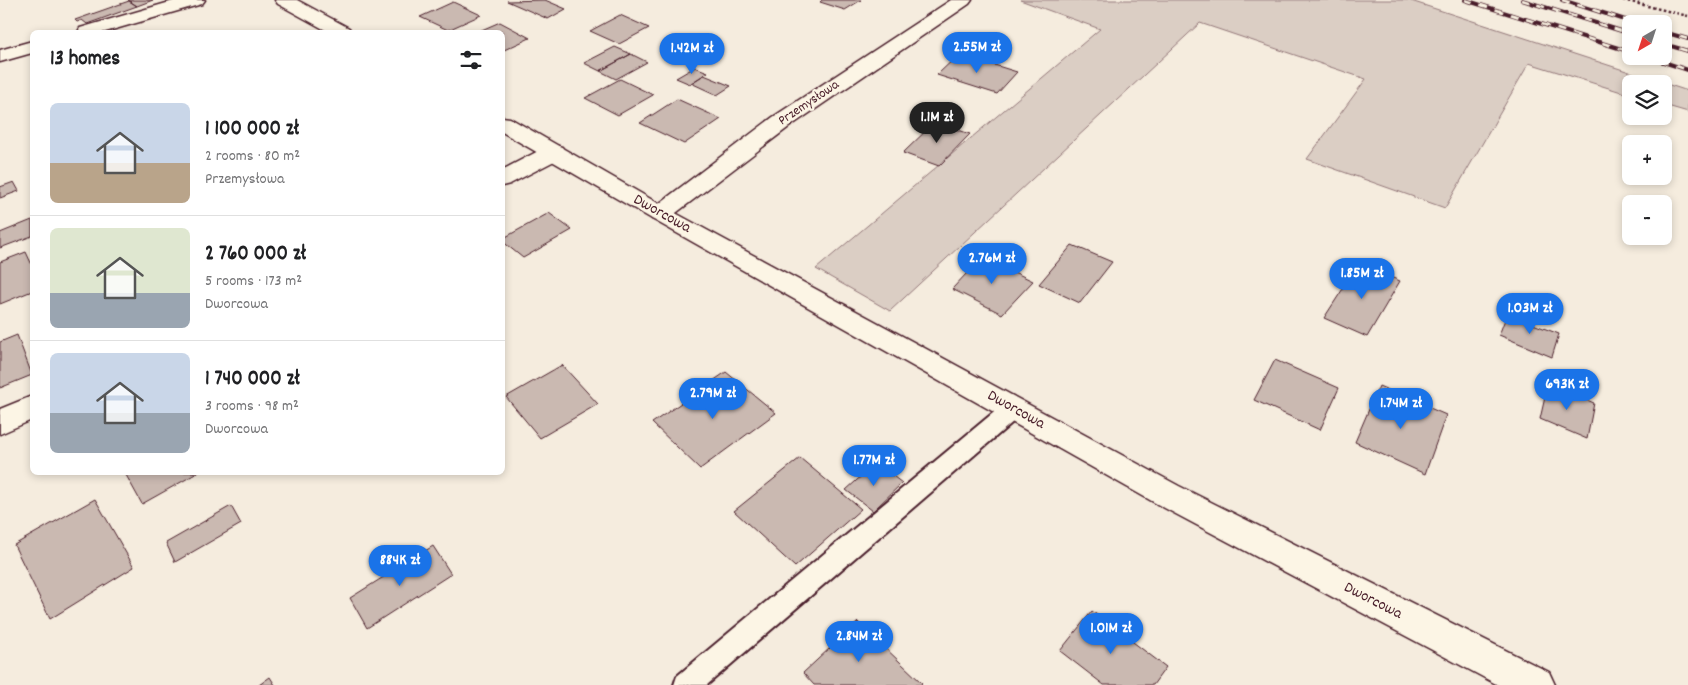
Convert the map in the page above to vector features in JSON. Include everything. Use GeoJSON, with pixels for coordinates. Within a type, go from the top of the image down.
{"type":"FeatureCollection","features":[{"type":"Feature","properties":{"kind":"main road"},"geometry":{"type":"LineString","coordinates":[[94,30],[196,0]]}},
{"type":"Feature","properties":{"kind":"main road"},"geometry":{"type":"LineString","coordinates":[[284,0],[338,30]]}},
{"type":"Feature","properties":{"kind":"main road","name":"Przemysłowa"},"geometry":{"type":"LineString","coordinates":[[660,214],[781,122],[963,0]]}},
{"type":"Feature","properties":{"kind":"main road"},"geometry":{"type":"LineString","coordinates":[[0,56],[30,48]]}},
{"type":"Feature","properties":{"kind":"main road","name":"Dworcowa"},"geometry":{"type":"LineString","coordinates":[[505,125],[660,214],[1168,495],[1536,685]]}},
{"type":"Feature","properties":{"kind":"main road"},"geometry":{"type":"LineString","coordinates":[[505,177],[554,152]]}},
{"type":"Feature","properties":{"kind":"main road"},"geometry":{"type":"LineString","coordinates":[[0,422],[30,407]]}},
{"type":"Feature","properties":{"kind":"lane"},"geometry":{"type":"LineString","coordinates":[[686,685],[1013,409]]}},
{"type":"Feature","properties":{"kind":"path"},"geometry":{"type":"LineString","coordinates":[[1623,0],[1688,16]]}},
{"type":"Feature","properties":{"kind":"shaded area"},"geometry":{"type":"Polygon","coordinates":[[[1020,0],[1408,0],[1639,75],[1622,75],[1622,92],[1529,63],[1445,208],[1307,159],[1366,79],[1200,23],[890,311],[816,269],[1100,29],[1020,0]]]}},
{"type":"Feature","properties":{"kind":"shaded area"},"geometry":{"type":"Polygon","coordinates":[[[1672,86],[1688,91],[1688,112],[1672,107],[1672,86]]]}},
{"type":"Feature","properties":{"kind":"building"},"geometry":{"type":"Polygon","coordinates":[[[128,0],[153,0],[137,6],[128,0]]]}},
{"type":"Feature","properties":{"kind":"building"},"geometry":{"type":"Polygon","coordinates":[[[545,0],[566,9],[548,19],[507,1],[545,0]]]}},
{"type":"Feature","properties":{"kind":"building"},"geometry":{"type":"Polygon","coordinates":[[[822,0],[861,0],[845,10],[820,2],[822,0]]]}},
{"type":"Feature","properties":{"kind":"building"},"geometry":{"type":"Polygon","coordinates":[[[129,1],[137,6],[87,24],[82,20],[77,22],[75,20],[129,1]]]}},
{"type":"Feature","properties":{"kind":"building"},"geometry":{"type":"Polygon","coordinates":[[[453,2],[481,15],[448,30],[420,17],[453,2]]]}},
{"type":"Feature","properties":{"kind":"building"},"geometry":{"type":"Polygon","coordinates":[[[620,15],[649,28],[619,44],[590,31],[620,15]]]}},
{"type":"Feature","properties":{"kind":"building"},"geometry":{"type":"Polygon","coordinates":[[[500,22],[530,38],[505,50],[505,30],[482,30],[500,22]]]}},
{"type":"Feature","properties":{"kind":"building"},"geometry":{"type":"Polygon","coordinates":[[[615,47],[631,54],[600,71],[584,63],[615,47]]]}},
{"type":"Feature","properties":{"kind":"building"},"geometry":{"type":"Polygon","coordinates":[[[631,54],[647,62],[616,79],[600,71],[631,54]]]}},
{"type":"Feature","properties":{"kind":"building"},"geometry":{"type":"Polygon","coordinates":[[[959,54],[1017,72],[997,94],[937,75],[959,54]]]}},
{"type":"Feature","properties":{"kind":"building"},"geometry":{"type":"Polygon","coordinates":[[[695,67],[708,72],[690,84],[676,78],[695,67]]]}},
{"type":"Feature","properties":{"kind":"building"},"geometry":{"type":"Polygon","coordinates":[[[704,75],[731,86],[717,95],[691,83],[704,75]]]}},
{"type":"Feature","properties":{"kind":"building"},"geometry":{"type":"Polygon","coordinates":[[[620,79],[653,95],[618,115],[585,98],[620,79]]]}},
{"type":"Feature","properties":{"kind":"building"},"geometry":{"type":"Polygon","coordinates":[[[677,99],[721,119],[684,144],[640,123],[677,99]]]}},
{"type":"Feature","properties":{"kind":"building"},"geometry":{"type":"Polygon","coordinates":[[[935,122],[970,134],[939,166],[903,153],[935,122]]]}},
{"type":"Feature","properties":{"kind":"building"},"geometry":{"type":"Polygon","coordinates":[[[14,182],[19,191],[0,198],[0,187],[14,182]]]}},
{"type":"Feature","properties":{"kind":"building"},"geometry":{"type":"Polygon","coordinates":[[[549,213],[572,230],[523,258],[505,243],[505,237],[549,213]]]}},
{"type":"Feature","properties":{"kind":"building"},"geometry":{"type":"Polygon","coordinates":[[[30,221],[30,237],[0,248],[0,233],[30,221]]]}},
{"type":"Feature","properties":{"kind":"building"},"geometry":{"type":"Polygon","coordinates":[[[1072,245],[1112,262],[1080,303],[1039,284],[1072,245]]]}},
{"type":"Feature","properties":{"kind":"building"},"geometry":{"type":"Polygon","coordinates":[[[26,252],[30,261],[30,292],[0,304],[0,262],[26,252]]]}},
{"type":"Feature","properties":{"kind":"building"},"geometry":{"type":"Polygon","coordinates":[[[982,257],[1033,281],[1002,314],[952,289],[982,257]]]}},
{"type":"Feature","properties":{"kind":"building"},"geometry":{"type":"Polygon","coordinates":[[[1359,264],[1400,281],[1367,337],[1324,318],[1359,264]]]}},
{"type":"Feature","properties":{"kind":"building"},"geometry":{"type":"Polygon","coordinates":[[[1507,314],[1559,334],[1552,357],[1499,335],[1507,314]]]}},
{"type":"Feature","properties":{"kind":"building"},"geometry":{"type":"Polygon","coordinates":[[[17,335],[30,370],[30,376],[0,388],[0,342],[17,335]]]}},
{"type":"Feature","properties":{"kind":"building"},"geometry":{"type":"Polygon","coordinates":[[[1275,360],[1339,388],[1320,430],[1254,400],[1275,360]]]}},
{"type":"Feature","properties":{"kind":"building"},"geometry":{"type":"Polygon","coordinates":[[[562,365],[598,404],[540,438],[506,397],[562,365]]]}},
{"type":"Feature","properties":{"kind":"building"},"geometry":{"type":"Polygon","coordinates":[[[726,372],[776,413],[700,469],[652,423],[726,372]]]}},
{"type":"Feature","properties":{"kind":"building"},"geometry":{"type":"Polygon","coordinates":[[[1548,384],[1594,403],[1587,439],[1540,419],[1548,384]]]}},
{"type":"Feature","properties":{"kind":"building"},"geometry":{"type":"Polygon","coordinates":[[[1379,386],[1446,415],[1425,474],[1355,442],[1379,386]]]}},
{"type":"Feature","properties":{"kind":"building"},"geometry":{"type":"Polygon","coordinates":[[[800,458],[861,509],[795,567],[734,511],[800,458]]]}},
{"type":"Feature","properties":{"kind":"building"},"geometry":{"type":"Polygon","coordinates":[[[876,463],[902,483],[873,511],[846,490],[876,463]]]}},
{"type":"Feature","properties":{"kind":"building"},"geometry":{"type":"Polygon","coordinates":[[[126,475],[194,475],[142,504],[126,475]]]}},
{"type":"Feature","properties":{"kind":"building"},"geometry":{"type":"Polygon","coordinates":[[[95,499],[134,567],[50,619],[14,545],[95,499]]]}},
{"type":"Feature","properties":{"kind":"building"},"geometry":{"type":"Polygon","coordinates":[[[231,506],[241,524],[175,562],[166,543],[231,506]]]}},
{"type":"Feature","properties":{"kind":"building"},"geometry":{"type":"Polygon","coordinates":[[[433,546],[451,574],[367,628],[350,598],[433,546]]]}},
{"type":"Feature","properties":{"kind":"building"},"geometry":{"type":"Polygon","coordinates":[[[1092,611],[1166,667],[1153,685],[1104,685],[1060,651],[1092,611]]]}},
{"type":"Feature","properties":{"kind":"building"},"geometry":{"type":"Polygon","coordinates":[[[858,622],[922,683],[920,685],[814,685],[803,673],[858,622]]]}},
{"type":"Feature","properties":{"kind":"building"},"geometry":{"type":"Polygon","coordinates":[[[270,677],[275,685],[259,685],[270,677]]]}},
{"type":"Feature","properties":{"kind":"railway"},"geometry":{"type":"LineString","coordinates":[[1465,0],[1622,49]]}},
{"type":"Feature","properties":{"kind":"railway"},"geometry":{"type":"LineString","coordinates":[[1522,0],[1622,31]]}},
{"type":"Feature","properties":{"kind":"railway"},"geometry":{"type":"LineString","coordinates":[[1562,0],[1622,19]]}},
{"type":"Feature","properties":{"kind":"railway"},"geometry":{"type":"LineString","coordinates":[[1672,34],[1688,39]]}},
{"type":"Feature","properties":{"kind":"railway"},"geometry":{"type":"LineString","coordinates":[[1672,46],[1688,51]]}},
{"type":"Feature","properties":{"kind":"railway"},"geometry":{"type":"LineString","coordinates":[[1672,65],[1688,70]]}}]}
